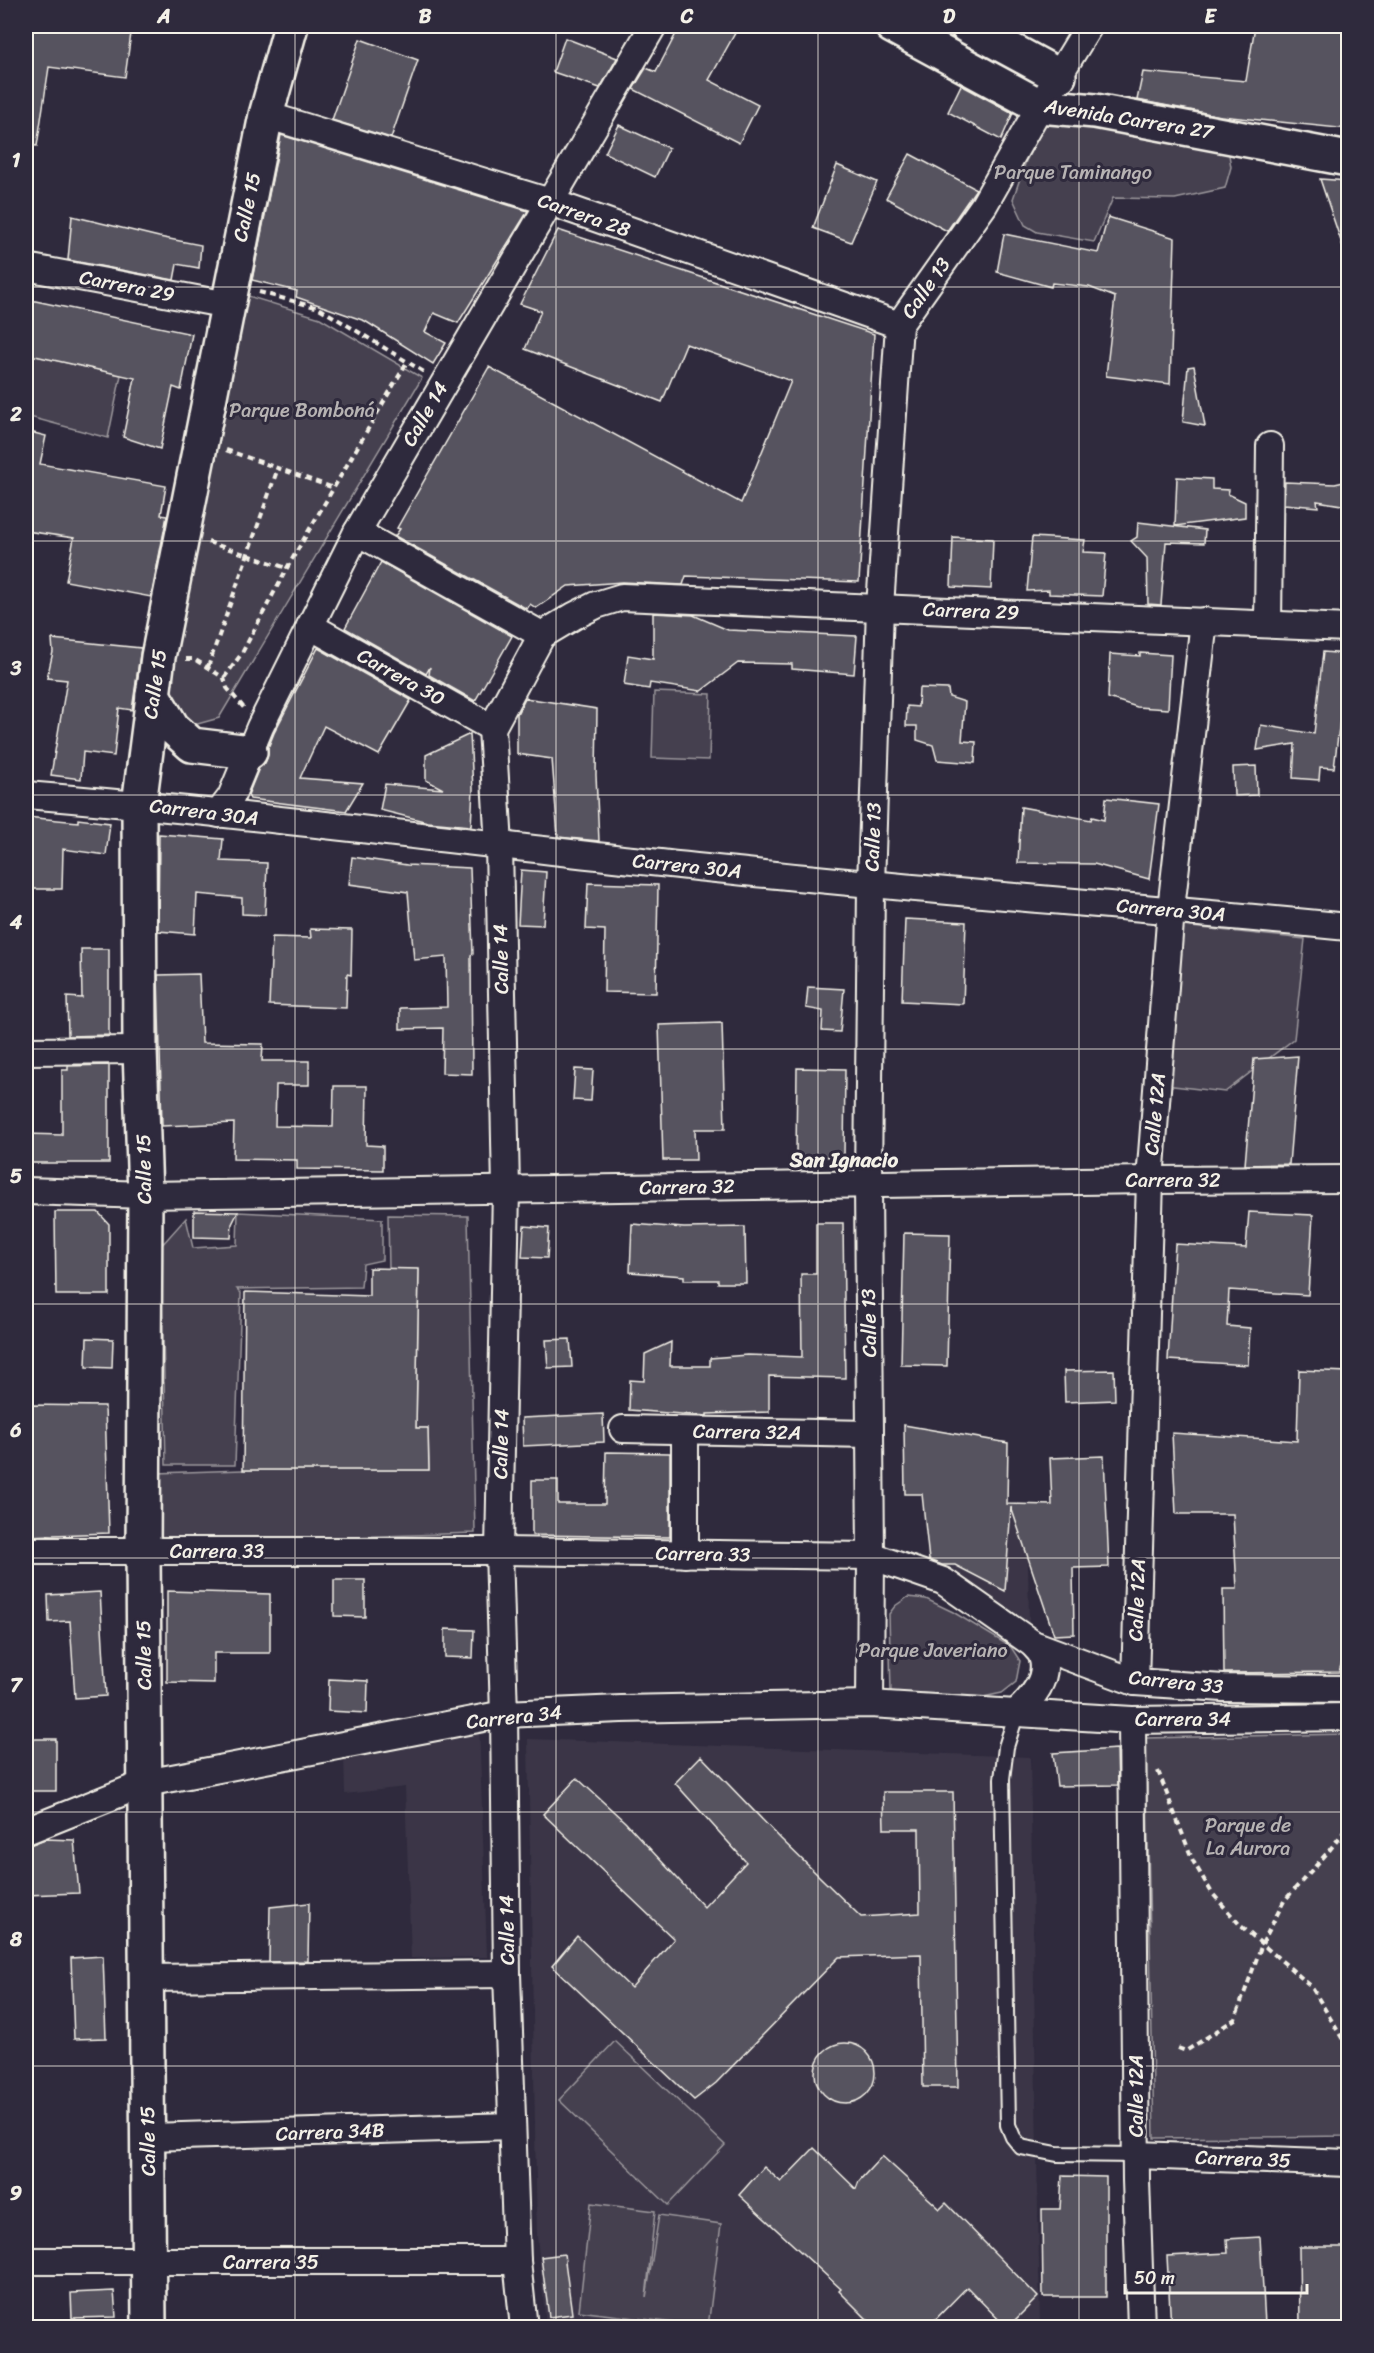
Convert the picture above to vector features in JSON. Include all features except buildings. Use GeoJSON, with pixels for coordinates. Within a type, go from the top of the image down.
{"type":"FeatureCollection","features":[{"type":"Feature","properties":{"kind":"street","name":"Calle 15"},"geometry":{"type":"LineString","coordinates":[[149,2328],[146,1783],[142,1551],[145,1195],[140,1050],[139,805],[158,657],[266,116],[291,26]]}},
{"type":"Feature","properties":{"kind":"street","name":"Calle 14"},"geometry":{"type":"LineString","coordinates":[[218,814],[231,797],[255,739],[357,532],[653,26]]}},
{"type":"Feature","properties":{"kind":"street","name":"Avenida Carrera 27"},"geometry":{"type":"LineString","coordinates":[[892,26],[1040,106],[1095,111],[1348,159]]}},
{"type":"Feature","properties":{"kind":"street","name":"Avenida Carrera 27"},"geometry":{"type":"LineString","coordinates":[[967,26],[1059,76]]}},
{"type":"Feature","properties":{"kind":"street","name":"Calle 13"},"geometry":{"type":"LineString","coordinates":[[870,1704],[868,1184],[871,885],[880,607],[899,325],[984,205],[1089,26]]}},
{"type":"Feature","properties":{"kind":"street","name":"Carrera 28"},"geometry":{"type":"LineString","coordinates":[[266,116],[550,202],[899,325]]}},
{"type":"Feature","properties":{"kind":"street","name":"Carrera 29"},"geometry":{"type":"LineString","coordinates":[[26,267],[230,292]]}},
{"type":"Feature","properties":{"kind":"street"},"geometry":{"type":"LineString","coordinates":[[1269,624],[1270,446]]}},
{"type":"Feature","properties":{"kind":"street"},"geometry":{"type":"LineString","coordinates":[[357,532],[542,635],[492,728]]}},
{"type":"Feature","properties":{"kind":"street","name":"Carrera 29"},"geometry":{"type":"LineString","coordinates":[[542,635],[596,605],[622,597],[1348,628]]}},
{"type":"Feature","properties":{"kind":"street","name":"Calle 12A"},"geometry":{"type":"LineString","coordinates":[[1135,1682],[1150,1180],[1171,909],[1204,621]]}},
{"type":"Feature","properties":{"kind":"street","name":"Carrera 30"},"geometry":{"type":"LineString","coordinates":[[310,626],[492,728]]}},
{"type":"Feature","properties":{"kind":"street"},"geometry":{"type":"LineString","coordinates":[[153,695],[172,728],[192,745],[255,739]]}},
{"type":"Feature","properties":{"kind":"street","name":"Calle 14"},"geometry":{"type":"LineString","coordinates":[[492,728],[500,846],[506,1189],[500,1551],[507,1974],[517,2261],[524,2328]]}},
{"type":"Feature","properties":{"kind":"street","name":"Carrera 30A"},"geometry":{"type":"LineString","coordinates":[[26,795],[139,805],[871,885],[1171,909],[1348,927]]}},
{"type":"Feature","properties":{"kind":"street"},"geometry":{"type":"LineString","coordinates":[[26,1051],[140,1050]]}},
{"type":"Feature","properties":{"kind":"street","name":"Carrera 32"},"geometry":{"type":"LineString","coordinates":[[26,1191],[145,1195],[1348,1179]]}},
{"type":"Feature","properties":{"kind":"street","name":"Carrera 32A"},"geometry":{"type":"LineString","coordinates":[[623,1430],[870,1434]]}},
{"type":"Feature","properties":{"kind":"street"},"geometry":{"type":"LineString","coordinates":[[685,1431],[686,1554]]}},
{"type":"Feature","properties":{"kind":"street","name":"Carrera 33"},"geometry":{"type":"LineString","coordinates":[[26,1551],[500,1551],[871,1556],[943,1581],[1034,1644],[1135,1682],[1223,1688],[1348,1689]]}},
{"type":"Feature","properties":{"kind":"street"},"geometry":{"type":"LineString","coordinates":[[1017,1712],[1028,1702],[1043,1678],[1042,1656],[1034,1644]]}},
{"type":"Feature","properties":{"kind":"street","name":"Carrera 34"},"geometry":{"type":"LineString","coordinates":[[26,1831],[146,1783],[504,1714],[621,1708],[870,1704],[1132,1720],[1348,1717]]}},
{"type":"Feature","properties":{"kind":"street","name":"Calle 12A"},"geometry":{"type":"LineString","coordinates":[[1132,1720],[1141,2328]]}},
{"type":"Feature","properties":{"kind":"street"},"geometry":{"type":"LineString","coordinates":[[146,1978],[507,1974]]}},
{"type":"Feature","properties":{"kind":"street","name":"Carrera 34B"},"geometry":{"type":"LineString","coordinates":[[148,2137],[512,2126]]}},
{"type":"Feature","properties":{"kind":"street","name":"Carrera 35"},"geometry":{"type":"LineString","coordinates":[[1137,2155],[1348,2163]]}},
{"type":"Feature","properties":{"kind":"street","name":"Carrera 35"},"geometry":{"type":"LineString","coordinates":[[26,2261],[517,2261]]}},
{"type":"Feature","properties":{"kind":"lane"},"geometry":{"type":"LineString","coordinates":[[1017,1712],[1006,1747],[1002,1779],[1008,2125],[1013,2137],[1021,2147],[1057,2154],[1137,2155]]}},
{"type":"Feature","properties":{"kind":"path"},"geometry":{"type":"LineString","coordinates":[[230,292],[257,291],[319,308],[443,382]]}},
{"type":"Feature","properties":{"kind":"path"},"geometry":{"type":"LineString","coordinates":[[224,678],[242,653],[287,568],[407,362]]}},
{"type":"Feature","properties":{"kind":"path"},"geometry":{"type":"LineString","coordinates":[[225,450],[334,488]]}},
{"type":"Feature","properties":{"kind":"path"},"geometry":{"type":"LineString","coordinates":[[208,667],[278,468]]}},
{"type":"Feature","properties":{"kind":"path"},"geometry":{"type":"LineString","coordinates":[[207,542],[287,568]]}},
{"type":"Feature","properties":{"kind":"path"},"geometry":{"type":"LineString","coordinates":[[158,657],[194,659],[224,678],[227,688],[255,739]]}},
{"type":"Feature","properties":{"kind":"path"},"geometry":{"type":"LineString","coordinates":[[1158,1769],[1193,1861],[1212,1893],[1241,1926],[1311,1986],[1348,2048]]}},
{"type":"Feature","properties":{"kind":"path"},"geometry":{"type":"LineString","coordinates":[[1178,2048],[1186,2051],[1235,2019],[1262,1944],[1284,1901],[1343,1833],[1348,1819]]}},
{"type":"Feature","properties":{"kind":"shaded area"},"geometry":{"type":"Polygon","coordinates":[[[923,1502],[1027,1505],[1029,1624],[971,1594],[973,1586],[952,1581],[952,1565],[929,1564],[923,1502]]]}},
{"type":"Feature","properties":{"kind":"shaded area"},"geometry":{"type":"Polygon","coordinates":[[[479,1723],[487,1957],[411,1958],[405,1787],[345,1794],[344,1749],[479,1723]]]}},
{"type":"Feature","properties":{"kind":"shaded area"},"geometry":{"type":"Polygon","coordinates":[[[528,1739],[1030,1757],[1040,2327],[578,2328],[546,2325],[537,2236],[528,1739]]]}},
{"type":"Feature","properties":{"kind":"green space","name":"Parque Taminango"},"geometry":{"type":"Polygon","coordinates":[[[1111,121],[1228,149],[1231,167],[1225,188],[1175,199],[1113,198],[1094,242],[1037,232],[1025,225],[1013,199],[1026,161],[1045,124],[1111,121]]]}},
{"type":"Feature","properties":{"kind":"green space","name":"Parque Bomboná"},"geometry":{"type":"Polygon","coordinates":[[[235,292],[320,318],[422,378],[219,718],[194,725],[174,712],[167,675],[235,292]]]}},
{"type":"Feature","properties":{"kind":"green space"},"geometry":{"type":"Polygon","coordinates":[[[26,354],[121,375],[108,438],[26,416],[26,354]]]}},
{"type":"Feature","properties":{"kind":"green space"},"geometry":{"type":"Polygon","coordinates":[[[654,692],[711,694],[709,760],[652,758],[654,692]]]}},
{"type":"Feature","properties":{"kind":"green space"},"geometry":{"type":"Polygon","coordinates":[[[1182,926],[1305,939],[1294,1039],[1225,1092],[1165,1085],[1182,926]]]}},
{"type":"Feature","properties":{"kind":"green space"},"geometry":{"type":"Polygon","coordinates":[[[238,1212],[382,1219],[382,1260],[363,1264],[361,1287],[237,1289],[241,1293],[235,1465],[166,1465],[161,1246],[186,1218],[193,1248],[237,1245],[238,1212]]]}},
{"type":"Feature","properties":{"kind":"green space"},"geometry":{"type":"Polygon","coordinates":[[[388,1215],[468,1216],[475,1533],[157,1543],[157,1473],[243,1470],[429,1470],[428,1428],[416,1428],[419,1270],[389,1269],[388,1215]]]}},
{"type":"Feature","properties":{"kind":"green space","name":"Parque Javeriano"},"geometry":{"type":"Polygon","coordinates":[[[908,1597],[926,1599],[953,1612],[1011,1647],[1020,1661],[1016,1682],[1002,1693],[983,1697],[891,1692],[889,1614],[895,1606],[908,1597]]]}},
{"type":"Feature","properties":{"kind":"green space","name":"Parque de La Aurora"},"geometry":{"type":"Polygon","coordinates":[[[1348,1734],[1348,2136],[1154,2138],[1146,1738],[1348,1734]]]}},
{"type":"Feature","properties":{"kind":"green space"},"geometry":{"type":"Polygon","coordinates":[[[615,2041],[725,2145],[668,2205],[559,2100],[615,2041]]]}},
{"type":"Feature","properties":{"kind":"green space"},"geometry":{"type":"Polygon","coordinates":[[[591,2203],[655,2211],[646,2298],[659,2215],[721,2224],[708,2327],[579,2311],[591,2203]]]}},
{"type":"Feature","properties":{"kind":"district","name":"San Ignacio"},"geometry":{"type":"Point","coordinates":[844,1160]}}]}
